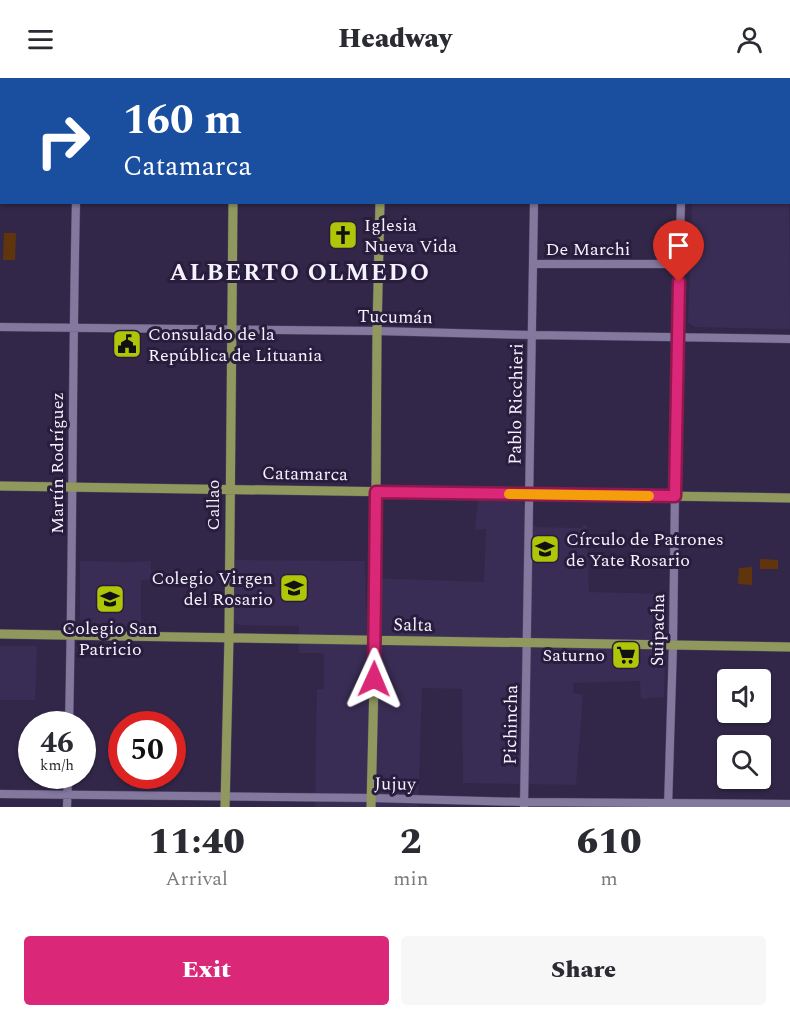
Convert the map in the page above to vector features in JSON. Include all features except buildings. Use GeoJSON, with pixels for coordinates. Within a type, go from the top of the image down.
{"type":"FeatureCollection","features":[{"type":"Feature","properties":{"kind":"main road","name":"Callao"},"geometry":{"type":"LineString","coordinates":[[225,802],[229,638],[233,204]]}},
{"type":"Feature","properties":{"kind":"main road"},"geometry":{"type":"LineString","coordinates":[[371,802],[380,204]]}},
{"type":"Feature","properties":{"kind":"main road","name":"Catamarca"},"geometry":{"type":"LineString","coordinates":[[0,486],[790,498]]}},
{"type":"Feature","properties":{"kind":"main road","name":"Salta"},"geometry":{"type":"LineString","coordinates":[[0,634],[790,647]]}},
{"type":"Feature","properties":{"kind":"street","name":"Martín Rodríguez"},"geometry":{"type":"LineString","coordinates":[[69,711],[76,204]]}},
{"type":"Feature","properties":{"kind":"street","name":"Pablo Ricchieri"},"geometry":{"type":"LineString","coordinates":[[527,643],[534,204]]}},
{"type":"Feature","properties":{"kind":"street","name":"Suipacha"},"geometry":{"type":"LineString","coordinates":[[668,806],[681,204]]}},
{"type":"Feature","properties":{"kind":"street","name":"De Marchi"},"geometry":{"type":"LineString","coordinates":[[533,264],[679,264]]}},
{"type":"Feature","properties":{"kind":"street","name":"Tucumán"},"geometry":{"type":"LineString","coordinates":[[0,327],[790,339]]}},
{"type":"Feature","properties":{"kind":"street","name":"Pichincha"},"geometry":{"type":"LineString","coordinates":[[524,805],[527,643]]}},
{"type":"Feature","properties":{"kind":"street"},"geometry":{"type":"LineString","coordinates":[[67,807],[68,789]]}},
{"type":"Feature","properties":{"kind":"street","name":"Jujuy"},"geometry":{"type":"LineString","coordinates":[[0,794],[225,802],[668,806],[790,804]]}},
{"type":"Feature","properties":{"kind":"shaded area"},"geometry":{"type":"Polygon","coordinates":[[[692,204],[789,204],[790,329],[694,327],[688,322],[692,204]]]}},
{"type":"Feature","properties":{"kind":"shaded area"},"geometry":{"type":"Polygon","coordinates":[[[478,500],[521,500],[535,527],[581,528],[587,524],[589,592],[667,594],[664,697],[641,699],[640,681],[573,683],[573,693],[583,695],[576,785],[463,783],[462,689],[422,688],[418,807],[315,807],[317,689],[324,689],[324,653],[299,653],[299,626],[240,625],[233,622],[234,560],[365,561],[366,620],[368,578],[484,582],[486,529],[475,530],[478,500]]]}},
{"type":"Feature","properties":{"kind":"shaded area","name":"Colegio San Patricio"},"geometry":{"type":"Polygon","coordinates":[[[80,561],[151,561],[151,580],[141,580],[141,627],[93,626],[80,619],[80,561]]]}},
{"type":"Feature","properties":{"kind":"shaded area"},"geometry":{"type":"Polygon","coordinates":[[[0,646],[37,646],[35,700],[0,700],[0,646]]]}},
{"type":"Feature","properties":{"kind":"green space"},"geometry":{"type":"Polygon","coordinates":[[[4,233],[16,233],[15,260],[3,260],[4,233]]]}},
{"type":"Feature","properties":{"kind":"green space"},"geometry":{"type":"Polygon","coordinates":[[[760,559],[778,560],[778,569],[760,569],[760,559]]]}},
{"type":"Feature","properties":{"kind":"green space"},"geometry":{"type":"Polygon","coordinates":[[[752,567],[752,585],[738,584],[739,568],[752,567]]]}},
{"type":"Feature","properties":{"kind":"slow traffic"},"geometry":{"type":"LineString","coordinates":[[509,494],[649,496]]}},
{"type":"Feature","properties":{"kind":"place","name":"Iglesia Nueva Vida"},"geometry":{"type":"Point","coordinates":[343,235]}},
{"type":"Feature","properties":{"kind":"place","name":"Consulado de la República de Lituania"},"geometry":{"type":"Point","coordinates":[127,344]}},
{"type":"Feature","properties":{"kind":"place","name":"Círculo de Patrones de Yate Rosario"},"geometry":{"type":"Point","coordinates":[545,549]}},
{"type":"Feature","properties":{"kind":"place","name":"Colegio Virgen del Rosario"},"geometry":{"type":"Point","coordinates":[294,588]}},
{"type":"Feature","properties":{"kind":"place","name":"Colegio San Patricio"},"geometry":{"type":"Point","coordinates":[110,599]}},
{"type":"Feature","properties":{"kind":"place","name":"Saturno"},"geometry":{"type":"Point","coordinates":[626,655]}},
{"type":"Feature","properties":{"kind":"district","name":"ALBERTO OLMEDO"},"geometry":{"type":"Point","coordinates":[300,273]}},
{"type":"Feature","properties":{"kind":"route"},"geometry":{"type":"LineString","coordinates":[[374,679],[376,492],[675,496],[679,282]]}}]}
